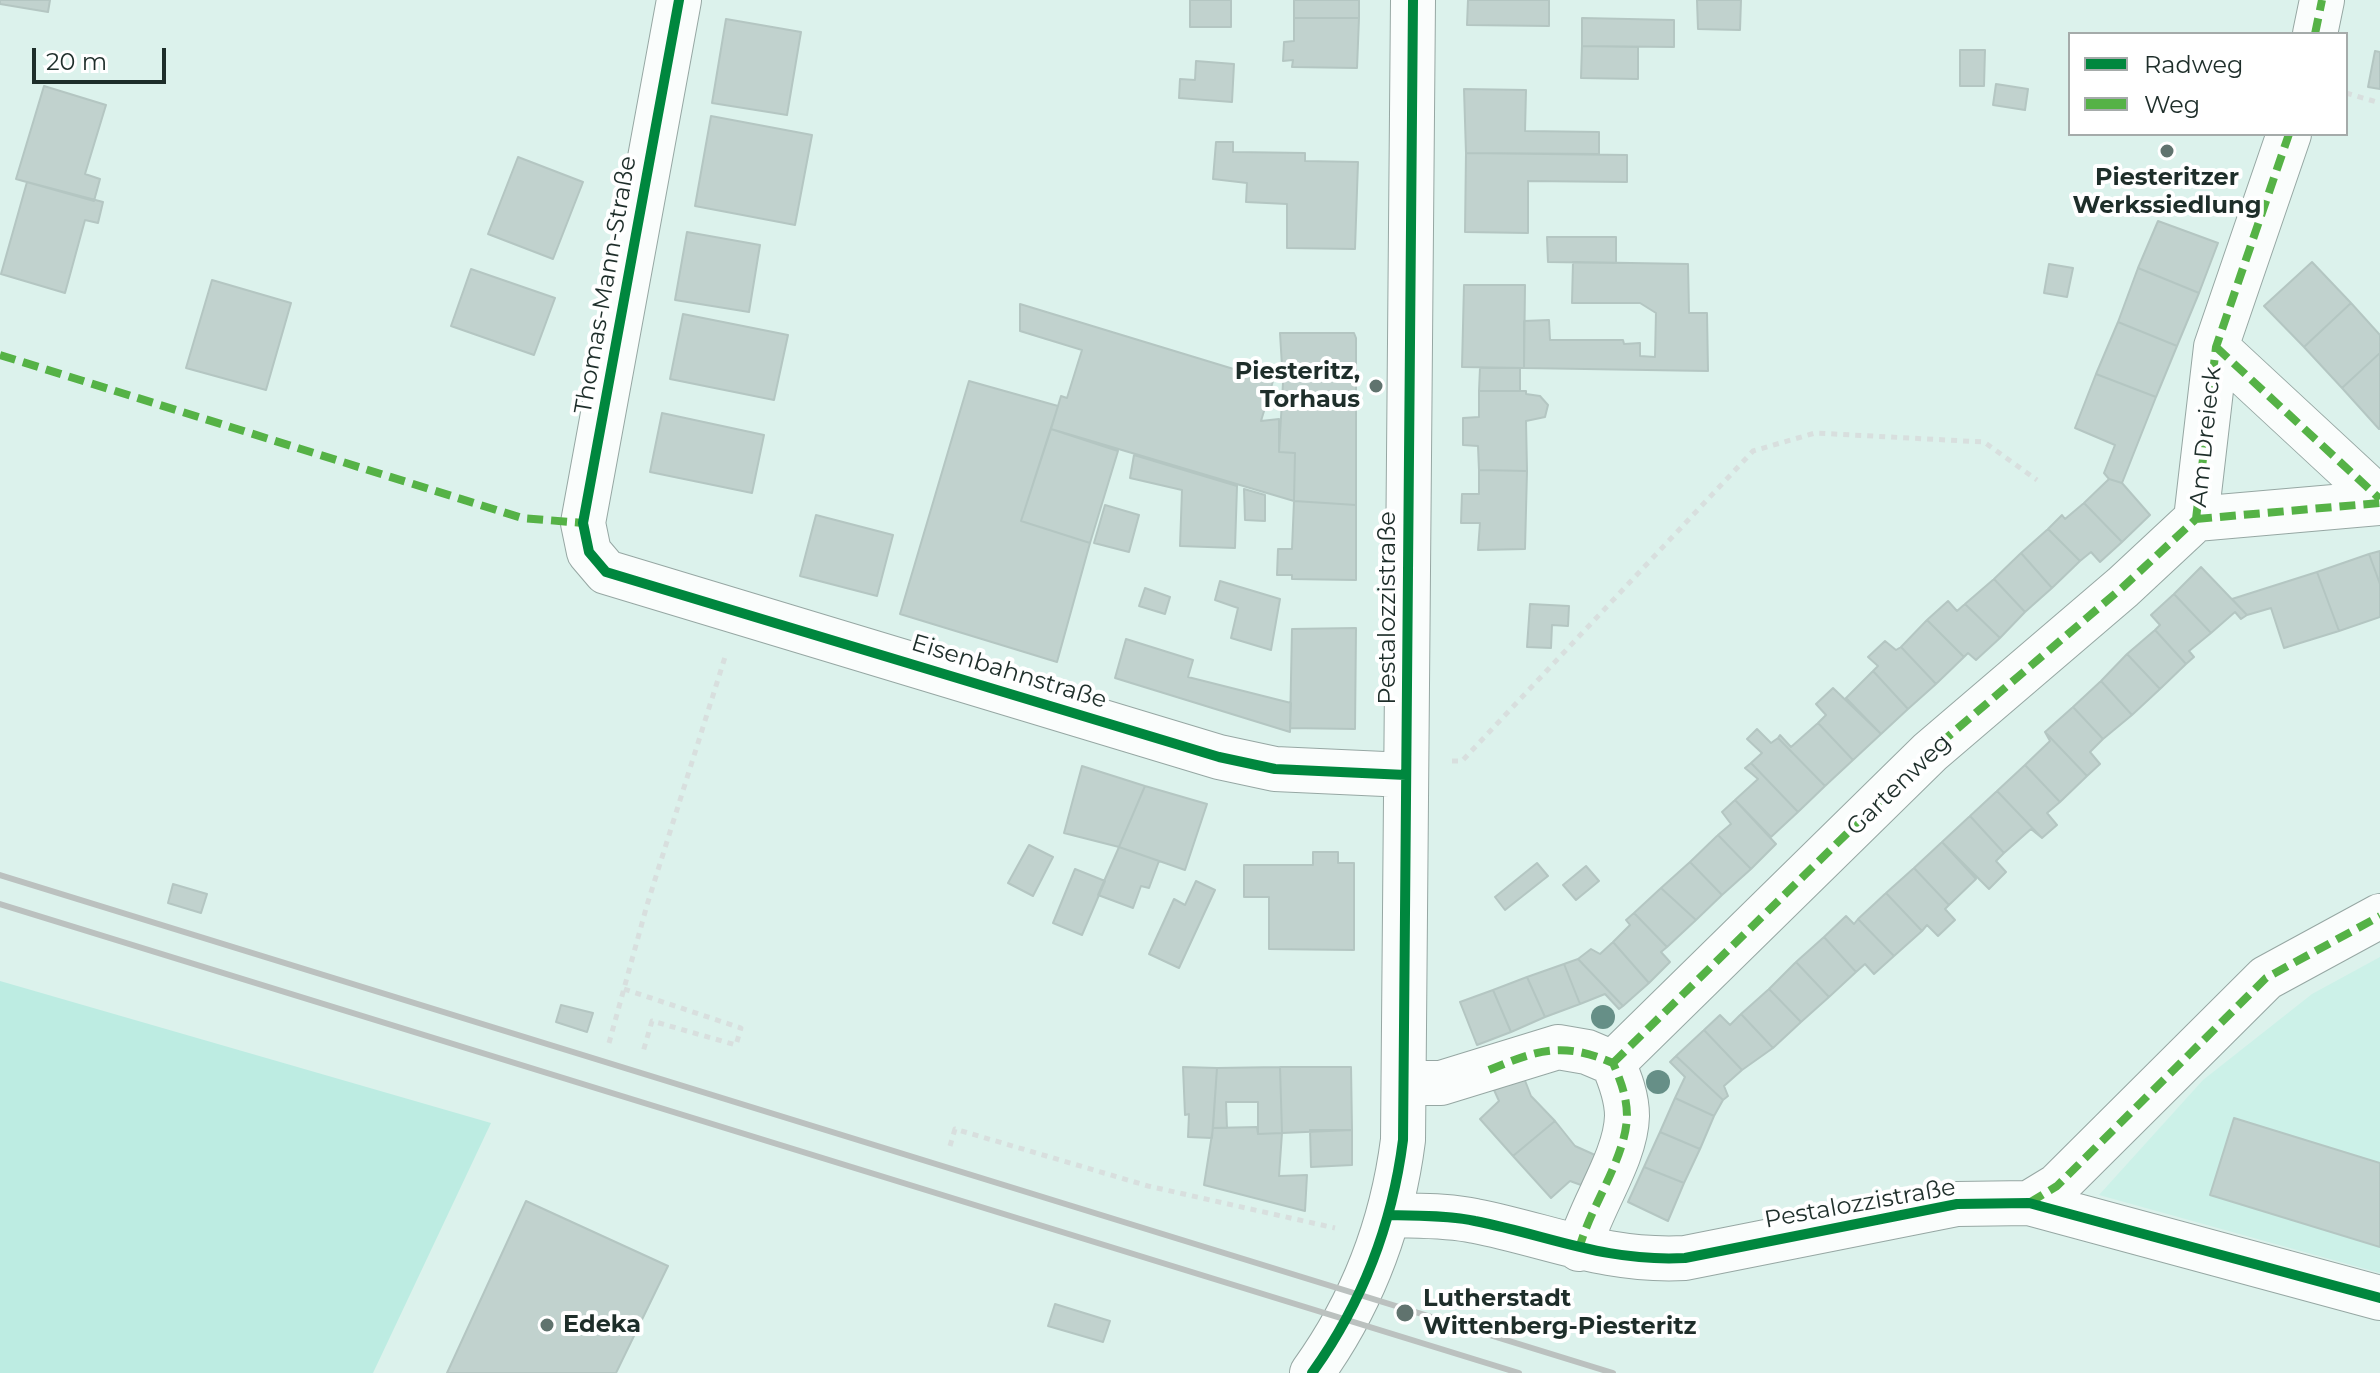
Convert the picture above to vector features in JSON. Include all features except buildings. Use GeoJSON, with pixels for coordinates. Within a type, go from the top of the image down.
{"type":"FeatureCollection","features":[{"type":"Feature","properties":{"kind":"street","name":"Thomas-Mann-Straße"},"geometry":{"type":"LineString","coordinates":[[606,572],[589,552],[583,523],[679,0]]}},
{"type":"Feature","properties":{"kind":"street","name":"Pestalozzistraße"},"geometry":{"type":"LineString","coordinates":[[1312,1373],[1360,1295],[1390,1215],[1403,1140],[1413,0]]}},
{"type":"Feature","properties":{"kind":"street"},"geometry":{"type":"LineString","coordinates":[[2315,32],[2322,0]]}},
{"type":"Feature","properties":{"kind":"street"},"geometry":{"type":"LineString","coordinates":[[2216,347],[2288,136]]}},
{"type":"Feature","properties":{"kind":"street","name":"Am Dreieck"},"geometry":{"type":"LineString","coordinates":[[2216,347],[2380,501]]}},
{"type":"Feature","properties":{"kind":"street","name":"Am Dreieck"},"geometry":{"type":"LineString","coordinates":[[2216,347],[2196,519],[2380,501]]}},
{"type":"Feature","properties":{"kind":"street","name":"Gartenweg"},"geometry":{"type":"LineString","coordinates":[[1613,1063],[1930,752],[2123,587],[2196,519]]}},
{"type":"Feature","properties":{"kind":"street","name":"Eisenbahnstraße"},"geometry":{"type":"LineString","coordinates":[[606,572],[1219,757],[1275,769],[1406,768]]}},
{"type":"Feature","properties":{"kind":"street"},"geometry":{"type":"LineString","coordinates":[[2029,1203],[2057,1186],[2266,978],[2380,916]]}},
{"type":"Feature","properties":{"kind":"street"},"geometry":{"type":"LineString","coordinates":[[1405,1083],[1441,1083],[1558,1047],[1587,1052],[1613,1063],[1623,1088],[1627,1116],[1621,1146],[1588,1217],[1579,1249]]}},
{"type":"Feature","properties":{"kind":"street","name":"Pestalozzistraße"},"geometry":{"type":"LineString","coordinates":[[1390,1215],[1475,1221],[1579,1249],[1651,1260],[1685,1258],[1957,1204],[2029,1203],[2380,1298]]}},
{"type":"Feature","properties":{"kind":"path"},"geometry":{"type":"LineString","coordinates":[[2348,94],[2380,103]]}},
{"type":"Feature","properties":{"kind":"path"},"geometry":{"type":"LineString","coordinates":[[1406,768],[1462,761],[1753,451],[1815,433],[1984,442],[2037,480]]}},
{"type":"Feature","properties":{"kind":"path"},"geometry":{"type":"LineString","coordinates":[[609,1043],[740,612]]}},
{"type":"Feature","properties":{"kind":"path"},"geometry":{"type":"LineString","coordinates":[[624,989],[741,1028],[736,1045],[652,1021],[643,1052]]}},
{"type":"Feature","properties":{"kind":"path"},"geometry":{"type":"LineString","coordinates":[[950,1146],[955,1129],[1148,1186],[1332,1229],[1350,1221],[1390,1215]]}},
{"type":"Feature","properties":{"kind":"shaded area"},"geometry":{"type":"Polygon","coordinates":[[[2380,957],[2380,1273],[2099,1195],[2203,1080],[2312,994],[2380,957]]]}},
{"type":"Feature","properties":{"kind":"shaded area"},"geometry":{"type":"Polygon","coordinates":[[[0,981],[491,1123],[373,1373],[0,1373],[0,981]]]}},
{"type":"Feature","properties":{"kind":"railway"},"geometry":{"type":"LineString","coordinates":[[0,875],[1613,1373]]}},
{"type":"Feature","properties":{"kind":"railway"},"geometry":{"type":"LineString","coordinates":[[0,904],[1519,1373]]}},
{"type":"Feature","properties":{"kind":"marked path"},"geometry":{"type":"LineString","coordinates":[[2315,32],[2322,0]]}},
{"type":"Feature","properties":{"kind":"marked path"},"geometry":{"type":"LineString","coordinates":[[2196,519],[2216,347],[2288,136]]}},
{"type":"Feature","properties":{"kind":"marked path"},"geometry":{"type":"LineString","coordinates":[[2216,347],[2380,499]]}},
{"type":"Feature","properties":{"kind":"marked path"},"geometry":{"type":"LineString","coordinates":[[0,355],[522,518],[583,523]]}},
{"type":"Feature","properties":{"kind":"marked path"},"geometry":{"type":"LineString","coordinates":[[2196,519],[2380,503]]}},
{"type":"Feature","properties":{"kind":"marked path"},"geometry":{"type":"LineString","coordinates":[[1613,1063],[1930,752],[2123,587],[2196,519]]}},
{"type":"Feature","properties":{"kind":"marked path"},"geometry":{"type":"LineString","coordinates":[[2029,1203],[2057,1186],[2266,978],[2380,916]]}},
{"type":"Feature","properties":{"kind":"marked path"},"geometry":{"type":"LineString","coordinates":[[1489,1070],[1536,1053],[1564,1050],[1613,1063],[1626,1102],[1625,1132],[1621,1149],[1579,1249]]}},
{"type":"Feature","properties":{"kind":"cycle path"},"geometry":{"type":"LineString","coordinates":[[679,0],[583,523],[589,552],[606,572],[1219,757],[1275,769],[1406,775]]}},
{"type":"Feature","properties":{"kind":"cycle path"},"geometry":{"type":"LineString","coordinates":[[1312,1373],[1346,1319],[1372,1262],[1391,1203],[1403,1140],[1413,0]]}},
{"type":"Feature","properties":{"kind":"cycle path"},"geometry":{"type":"LineString","coordinates":[[1390,1215],[1465,1219],[1603,1252],[1685,1258],[1957,1204],[2029,1203],[2380,1298]]}},
{"type":"Feature","properties":{"kind":"place","name":"Piesteritzer Werkssiedlung"},"geometry":{"type":"Point","coordinates":[2167,151]}},
{"type":"Feature","properties":{"kind":"place","name":"Piesteritz, Torhaus"},"geometry":{"type":"Point","coordinates":[1376,386]}},
{"type":"Feature","properties":{"kind":"place","name":"Lutherstadt Wittenberg-Piesteritz"},"geometry":{"type":"Point","coordinates":[1405,1313]}},
{"type":"Feature","properties":{"kind":"place","name":"Edeka"},"geometry":{"type":"Point","coordinates":[547,1325]}}]}
